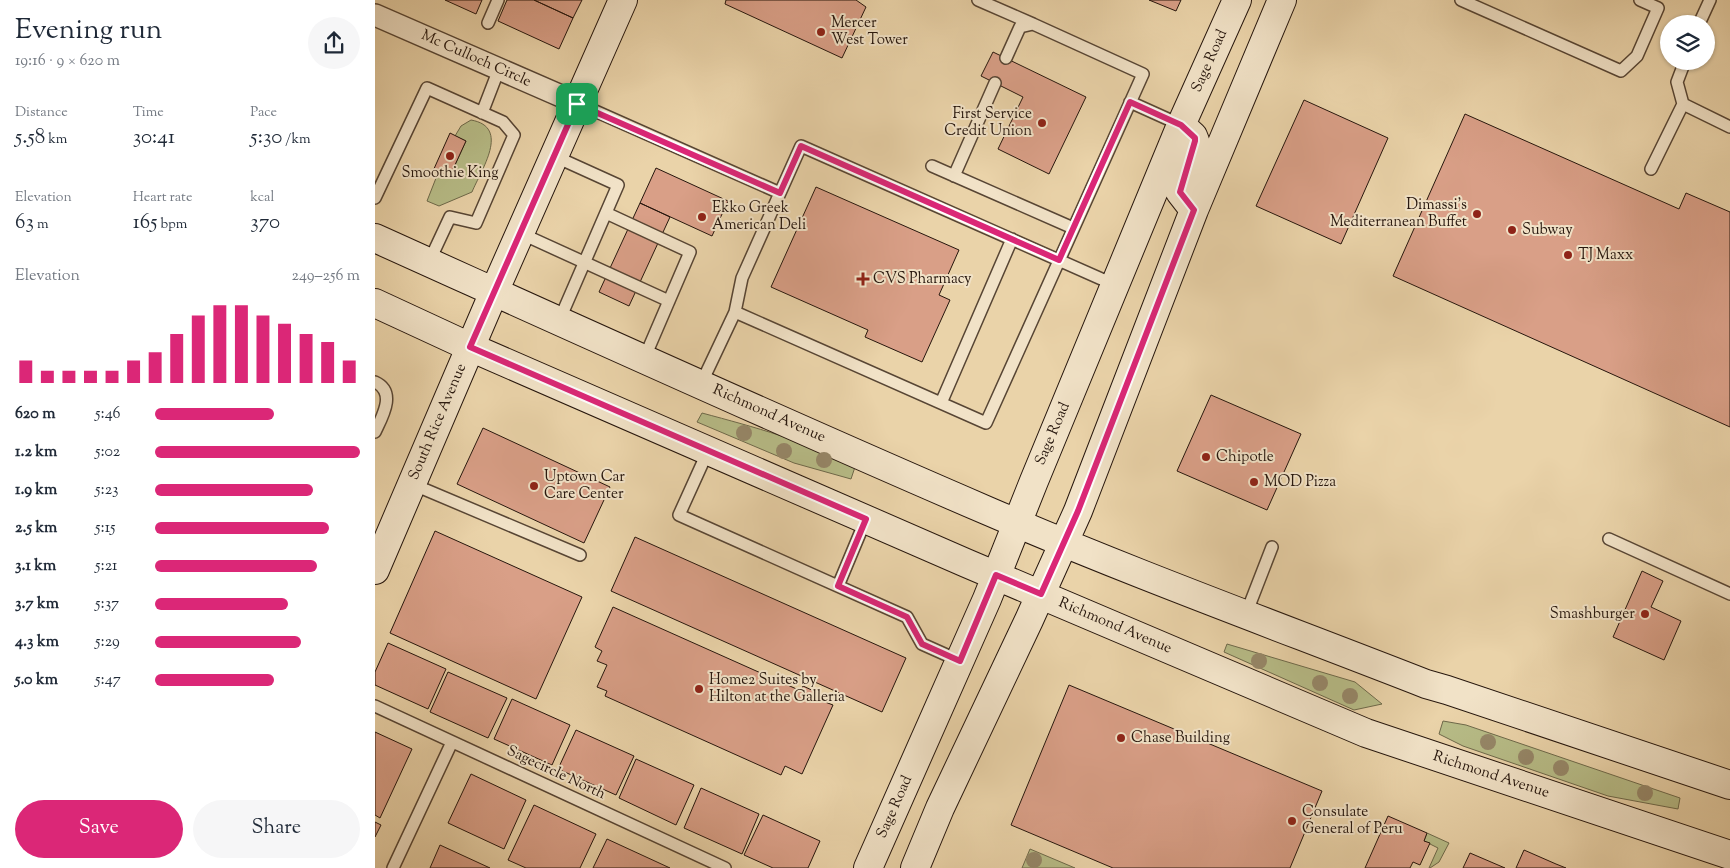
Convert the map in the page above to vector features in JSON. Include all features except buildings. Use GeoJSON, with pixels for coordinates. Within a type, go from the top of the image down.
{"type":"FeatureCollection","features":[{"type":"Feature","properties":{"kind":"main road","name":"South Rice Avenue"},"geometry":{"type":"LineString","coordinates":[[375,570],[386,533],[413,484],[470,347],[623,0]]}},
{"type":"Feature","properties":{"kind":"main road","name":"Sage Road"},"geometry":{"type":"LineString","coordinates":[[868,868],[960,661],[1181,125],[1237,0]]}},
{"type":"Feature","properties":{"kind":"main road"},"geometry":{"type":"LineString","coordinates":[[915,868],[940,808],[1078,511],[1194,210],[1281,1]]}},
{"type":"Feature","properties":{"kind":"main road"},"geometry":{"type":"LineString","coordinates":[[1181,125],[1193,136],[1195,141],[1180,192],[1194,210]]}},
{"type":"Feature","properties":{"kind":"main road","name":"Richmond Avenue"},"geometry":{"type":"LineString","coordinates":[[375,238],[644,359],[1064,543],[1426,684],[1730,785]]}},
{"type":"Feature","properties":{"kind":"main road","name":"Richmond Avenue"},"geometry":{"type":"LineString","coordinates":[[375,303],[470,347],[709,451],[1366,734],[1730,855]]}},
{"type":"Feature","properties":{"kind":"street","name":"Mc Culloch Circle"},"geometry":{"type":"LineString","coordinates":[[375,15],[577,104]]}},
{"type":"Feature","properties":{"kind":"lane"},"geometry":{"type":"LineString","coordinates":[[488,23],[498,0]]}},
{"type":"Feature","properties":{"kind":"lane"},"geometry":{"type":"LineString","coordinates":[[735,312],[986,423],[1143,74],[978,0]]}},
{"type":"Feature","properties":{"kind":"lane"},"geometry":{"type":"LineString","coordinates":[[1461,0],[1621,71],[1637,56],[1658,8],[1640,0]]}},
{"type":"Feature","properties":{"kind":"lane"},"geometry":{"type":"LineString","coordinates":[[1703,15],[1710,0]]}},
{"type":"Feature","properties":{"kind":"lane"},"geometry":{"type":"LineString","coordinates":[[1006,58],[1020,27],[1033,24]]}},
{"type":"Feature","properties":{"kind":"lane"},"geometry":{"type":"LineString","coordinates":[[482,113],[499,69]]}},
{"type":"Feature","properties":{"kind":"lane"},"geometry":{"type":"LineString","coordinates":[[1651,169],[1683,104],[1677,82],[1682,70]]}},
{"type":"Feature","properties":{"kind":"lane"},"geometry":{"type":"LineString","coordinates":[[955,176],[995,83]]}},
{"type":"Feature","properties":{"kind":"lane"},"geometry":{"type":"LineString","coordinates":[[375,198],[427,88],[503,122],[514,135],[476,223],[449,216],[429,262]]}},
{"type":"Feature","properties":{"kind":"lane"},"geometry":{"type":"LineString","coordinates":[[1130,102],[1181,125]]}},
{"type":"Feature","properties":{"kind":"lane"},"geometry":{"type":"LineString","coordinates":[[577,104],[780,193]]}},
{"type":"Feature","properties":{"kind":"lane"},"geometry":{"type":"LineString","coordinates":[[1683,104],[1730,127]]}},
{"type":"Feature","properties":{"kind":"lane"},"geometry":{"type":"LineString","coordinates":[[701,384],[735,312],[742,278],[801,146],[1115,285]]}},
{"type":"Feature","properties":{"kind":"lane"},"geometry":{"type":"LineString","coordinates":[[554,156],[618,185],[559,321]]}},
{"type":"Feature","properties":{"kind":"lane"},"geometry":{"type":"LineString","coordinates":[[933,166],[1073,228]]}},
{"type":"Feature","properties":{"kind":"lane"},"geometry":{"type":"LineString","coordinates":[[606,213],[690,252],[644,359]]}},
{"type":"Feature","properties":{"kind":"lane"},"geometry":{"type":"LineString","coordinates":[[520,233],[669,301]]}},
{"type":"Feature","properties":{"kind":"lane"},"geometry":{"type":"LineString","coordinates":[[941,403],[1013,240]]}},
{"type":"Feature","properties":{"kind":"lane"},"geometry":{"type":"LineString","coordinates":[[375,382],[381,384],[386,394],[386,407],[375,432]]}},
{"type":"Feature","properties":{"kind":"lane"},"geometry":{"type":"LineString","coordinates":[[709,451],[679,515],[907,617],[922,644],[960,661]]}},
{"type":"Feature","properties":{"kind":"lane"},"geometry":{"type":"LineString","coordinates":[[413,484],[579,554]]}},
{"type":"Feature","properties":{"kind":"lane"},"geometry":{"type":"LineString","coordinates":[[838,586],[866,519]]}},
{"type":"Feature","properties":{"kind":"lane"},"geometry":{"type":"LineString","coordinates":[[1609,540],[1730,594]]}},
{"type":"Feature","properties":{"kind":"lane"},"geometry":{"type":"LineString","coordinates":[[1246,614],[1272,547]]}},
{"type":"Feature","properties":{"kind":"lane","name":"Sagecircle North"},"geometry":{"type":"LineString","coordinates":[[375,706],[718,867]]}},
{"type":"Feature","properties":{"kind":"lane"},"geometry":{"type":"LineString","coordinates":[[393,868],[452,742]]}},
{"type":"Feature","properties":{"kind":"green space"},"geometry":{"type":"Polygon","coordinates":[[[471,120],[483,124],[489,131],[491,140],[486,161],[472,192],[439,206],[427,201],[438,173],[449,178],[466,141],[455,136],[461,126],[471,120]]]}},
{"type":"Feature","properties":{"kind":"green space"},"geometry":{"type":"Polygon","coordinates":[[[702,413],[780,436],[837,458],[855,467],[851,479],[794,463],[697,422],[702,413]]]}},
{"type":"Feature","properties":{"kind":"green space"},"geometry":{"type":"Polygon","coordinates":[[[1227,644],[1355,682],[1382,704],[1354,710],[1224,652],[1227,644]]]}},
{"type":"Feature","properties":{"kind":"green space"},"geometry":{"type":"Polygon","coordinates":[[[1443,721],[1466,725],[1680,798],[1678,809],[1608,796],[1463,746],[1439,734],[1443,721]]]}},
{"type":"Feature","properties":{"kind":"green space"},"geometry":{"type":"Polygon","coordinates":[[[1427,833],[1449,843],[1439,862],[1430,868],[1438,848],[1424,841],[1427,833]]]}},
{"type":"Feature","properties":{"kind":"green space"},"geometry":{"type":"Polygon","coordinates":[[[1030,849],[1075,868],[1022,868],[1030,849]]]}},
{"type":"Feature","properties":{"kind":"place","name":"Mercer West Tower"},"geometry":{"type":"Point","coordinates":[821,32]}},
{"type":"Feature","properties":{"kind":"place","name":"First Service Credit Union"},"geometry":{"type":"Point","coordinates":[1042,123]}},
{"type":"Feature","properties":{"kind":"place","name":"Smoothie King"},"geometry":{"type":"Point","coordinates":[450,156]}},
{"type":"Feature","properties":{"kind":"place","name":"Dimassi's Mediterranean Buffet"},"geometry":{"type":"Point","coordinates":[1477,214]}},
{"type":"Feature","properties":{"kind":"place","name":"Ekko Greek American Deli"},"geometry":{"type":"Point","coordinates":[702,217]}},
{"type":"Feature","properties":{"kind":"place","name":"Subway"},"geometry":{"type":"Point","coordinates":[1512,230]}},
{"type":"Feature","properties":{"kind":"place","name":"TJ Maxx"},"geometry":{"type":"Point","coordinates":[1568,255]}},
{"type":"Feature","properties":{"kind":"place","name":"CVS Pharmacy"},"geometry":{"type":"Point","coordinates":[863,279]}},
{"type":"Feature","properties":{"kind":"place","name":"Chipotle"},"geometry":{"type":"Point","coordinates":[1206,457]}},
{"type":"Feature","properties":{"kind":"place","name":"MOD Pizza"},"geometry":{"type":"Point","coordinates":[1254,482]}},
{"type":"Feature","properties":{"kind":"place","name":"Uptown Car Care Center"},"geometry":{"type":"Point","coordinates":[534,486]}},
{"type":"Feature","properties":{"kind":"place","name":"Smashburger"},"geometry":{"type":"Point","coordinates":[1645,614]}},
{"type":"Feature","properties":{"kind":"place","name":"Home2 Suites by Hilton at the Galleria"},"geometry":{"type":"Point","coordinates":[699,689]}},
{"type":"Feature","properties":{"kind":"place","name":"Chase Building"},"geometry":{"type":"Point","coordinates":[1121,738]}},
{"type":"Feature","properties":{"kind":"place","name":"Consulate General of Peru"},"geometry":{"type":"Point","coordinates":[1292,821]}},
{"type":"Feature","properties":{"kind":"route"},"geometry":{"type":"LineString","coordinates":[[1130,102],[1181,125],[1195,138],[1180,192],[1194,210],[1078,511],[1041,594],[996,575],[960,661],[922,644],[907,617],[838,586],[866,519],[470,347],[577,104],[780,193],[801,146],[1059,260],[1130,102]]}}]}
